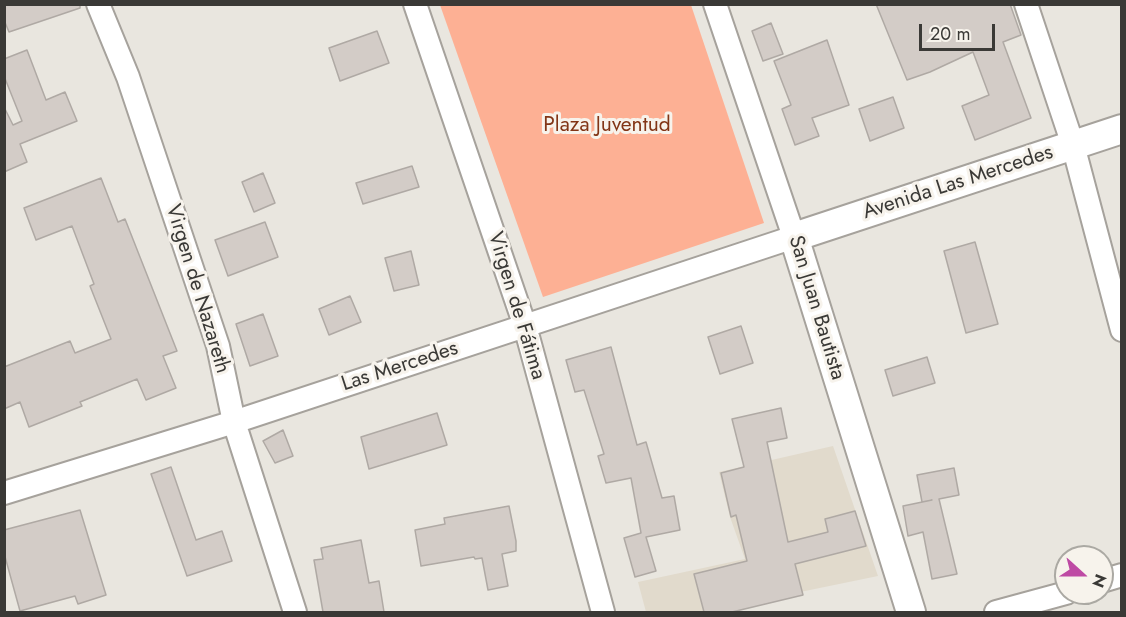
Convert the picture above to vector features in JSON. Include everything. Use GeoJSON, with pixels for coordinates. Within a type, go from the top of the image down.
{"type":"FeatureCollection","features":[{"type":"Feature","properties":{"kind":"street","name":"Virgen de Nazareth"},"geometry":{"type":"LineString","coordinates":[[98,4],[128,77],[218,346],[234,422],[295,612]]}},
{"type":"Feature","properties":{"kind":"street","name":"Virgen de Fátima"},"geometry":{"type":"LineString","coordinates":[[415,4],[525,326],[603,612]]}},
{"type":"Feature","properties":{"kind":"street","name":"San Juan Bautista"},"geometry":{"type":"LineString","coordinates":[[715,4],[794,237],[911,612]]}},
{"type":"Feature","properties":{"kind":"street"},"geometry":{"type":"LineString","coordinates":[[1026,4],[1073,145],[1122,330]]}},
{"type":"Feature","properties":{"kind":"street","name":"Avenida Las Mercedes"},"geometry":{"type":"LineString","coordinates":[[794,237],[1122,129]]}},
{"type":"Feature","properties":{"kind":"street","name":"Las Mercedes"},"geometry":{"type":"LineString","coordinates":[[4,493],[234,422],[794,237]]}},
{"type":"Feature","properties":{"kind":"street"},"geometry":{"type":"LineString","coordinates":[[996,612],[1054,596]]}},
{"type":"Feature","properties":{"kind":"shaded area"},"geometry":{"type":"Polygon","coordinates":[[[833,446],[878,576],[703,612],[646,612],[638,582],[745,559],[730,517],[719,472],[833,446]]]}},
{"type":"Feature","properties":{"kind":"green space","name":"Plaza Juventud"},"geometry":{"type":"Polygon","coordinates":[[[440,5],[691,5],[764,223],[543,297],[440,5]]]}},
{"type":"Feature","properties":{"kind":"building"},"geometry":{"type":"Polygon","coordinates":[[[4,4],[80,4],[80,8],[9,32],[4,20],[4,4]]]}},
{"type":"Feature","properties":{"kind":"building"},"geometry":{"type":"Polygon","coordinates":[[[876,4],[1010,4],[1021,35],[1003,42],[1031,118],[975,140],[962,106],[989,95],[973,52],[907,80],[876,4]]]}},
{"type":"Feature","properties":{"kind":"building"},"geometry":{"type":"Polygon","coordinates":[[[771,23],[783,54],[763,61],[752,31],[771,23]]]}},
{"type":"Feature","properties":{"kind":"building"},"geometry":{"type":"Polygon","coordinates":[[[377,31],[389,63],[340,81],[329,48],[377,31]]]}},
{"type":"Feature","properties":{"kind":"building"},"geometry":{"type":"Polygon","coordinates":[[[827,40],[849,105],[812,118],[819,136],[795,145],[782,109],[791,105],[774,61],[827,40]]]}},
{"type":"Feature","properties":{"kind":"building"},"geometry":{"type":"Polygon","coordinates":[[[27,50],[46,100],[65,92],[77,121],[20,144],[27,162],[4,172],[4,107],[13,125],[22,121],[4,76],[4,59],[27,50]]]}},
{"type":"Feature","properties":{"kind":"building"},"geometry":{"type":"Polygon","coordinates":[[[893,97],[904,128],[870,141],[859,109],[893,97]]]}},
{"type":"Feature","properties":{"kind":"building"},"geometry":{"type":"Polygon","coordinates":[[[412,166],[419,187],[363,204],[356,183],[412,166]]]}},
{"type":"Feature","properties":{"kind":"building"},"geometry":{"type":"Polygon","coordinates":[[[263,173],[275,203],[254,212],[242,182],[263,173]]]}},
{"type":"Feature","properties":{"kind":"building"},"geometry":{"type":"Polygon","coordinates":[[[101,178],[118,222],[125,219],[177,351],[163,356],[176,388],[146,400],[137,379],[80,402],[82,406],[29,427],[20,402],[4,409],[4,367],[70,341],[75,353],[111,339],[90,286],[94,284],[72,226],[36,240],[24,208],[101,178]]]}},
{"type":"Feature","properties":{"kind":"building"},"geometry":{"type":"Polygon","coordinates":[[[265,222],[278,257],[228,276],[215,240],[265,222]]]}},
{"type":"Feature","properties":{"kind":"building"},"geometry":{"type":"Polygon","coordinates":[[[975,242],[998,324],[966,333],[944,251],[975,242]]]}},
{"type":"Feature","properties":{"kind":"building"},"geometry":{"type":"Polygon","coordinates":[[[411,251],[419,285],[394,291],[385,258],[411,251]]]}},
{"type":"Feature","properties":{"kind":"building"},"geometry":{"type":"Polygon","coordinates":[[[350,296],[361,322],[329,335],[319,309],[350,296]]]}},
{"type":"Feature","properties":{"kind":"building"},"geometry":{"type":"Polygon","coordinates":[[[263,314],[278,356],[250,366],[236,324],[263,314]]]}},
{"type":"Feature","properties":{"kind":"building"},"geometry":{"type":"Polygon","coordinates":[[[741,326],[753,363],[720,374],[708,337],[741,326]]]}},
{"type":"Feature","properties":{"kind":"building"},"geometry":{"type":"Polygon","coordinates":[[[611,347],[637,445],[646,442],[662,498],[674,496],[680,530],[646,537],[656,571],[635,577],[624,538],[641,533],[631,478],[606,483],[598,456],[604,454],[584,390],[575,392],[566,360],[611,347]]]}},
{"type":"Feature","properties":{"kind":"building"},"geometry":{"type":"Polygon","coordinates":[[[927,357],[935,383],[893,396],[885,370],[927,357]]]}},
{"type":"Feature","properties":{"kind":"building"},"geometry":{"type":"Polygon","coordinates":[[[781,408],[787,438],[767,442],[788,542],[828,532],[825,519],[855,511],[866,546],[795,564],[803,595],[732,612],[704,612],[694,574],[747,561],[736,515],[731,517],[721,473],[744,467],[732,419],[781,408]]]}},
{"type":"Feature","properties":{"kind":"building"},"geometry":{"type":"Polygon","coordinates":[[[437,413],[447,445],[369,469],[361,437],[437,413]]]}},
{"type":"Feature","properties":{"kind":"building"},"geometry":{"type":"Polygon","coordinates":[[[283,430],[293,456],[275,463],[263,441],[283,430]]]}},
{"type":"Feature","properties":{"kind":"building"},"geometry":{"type":"Polygon","coordinates":[[[171,467],[196,540],[222,531],[232,561],[187,576],[151,474],[171,467]]]}},
{"type":"Feature","properties":{"kind":"building"},"geometry":{"type":"Polygon","coordinates":[[[954,468],[959,495],[939,499],[957,574],[932,579],[923,532],[908,536],[903,506],[932,500],[922,502],[917,475],[954,468]]]}},
{"type":"Feature","properties":{"kind":"building"},"geometry":{"type":"Polygon","coordinates":[[[509,506],[516,551],[502,554],[508,586],[488,590],[482,558],[475,559],[474,557],[421,566],[415,530],[445,524],[444,518],[509,506]]]}},
{"type":"Feature","properties":{"kind":"building"},"geometry":{"type":"Polygon","coordinates":[[[80,510],[106,595],[78,604],[75,596],[20,611],[4,553],[4,530],[80,510]]]}},
{"type":"Feature","properties":{"kind":"building"},"geometry":{"type":"Polygon","coordinates":[[[361,540],[369,583],[379,581],[384,612],[323,612],[314,560],[323,559],[321,548],[361,540]]]}}]}
